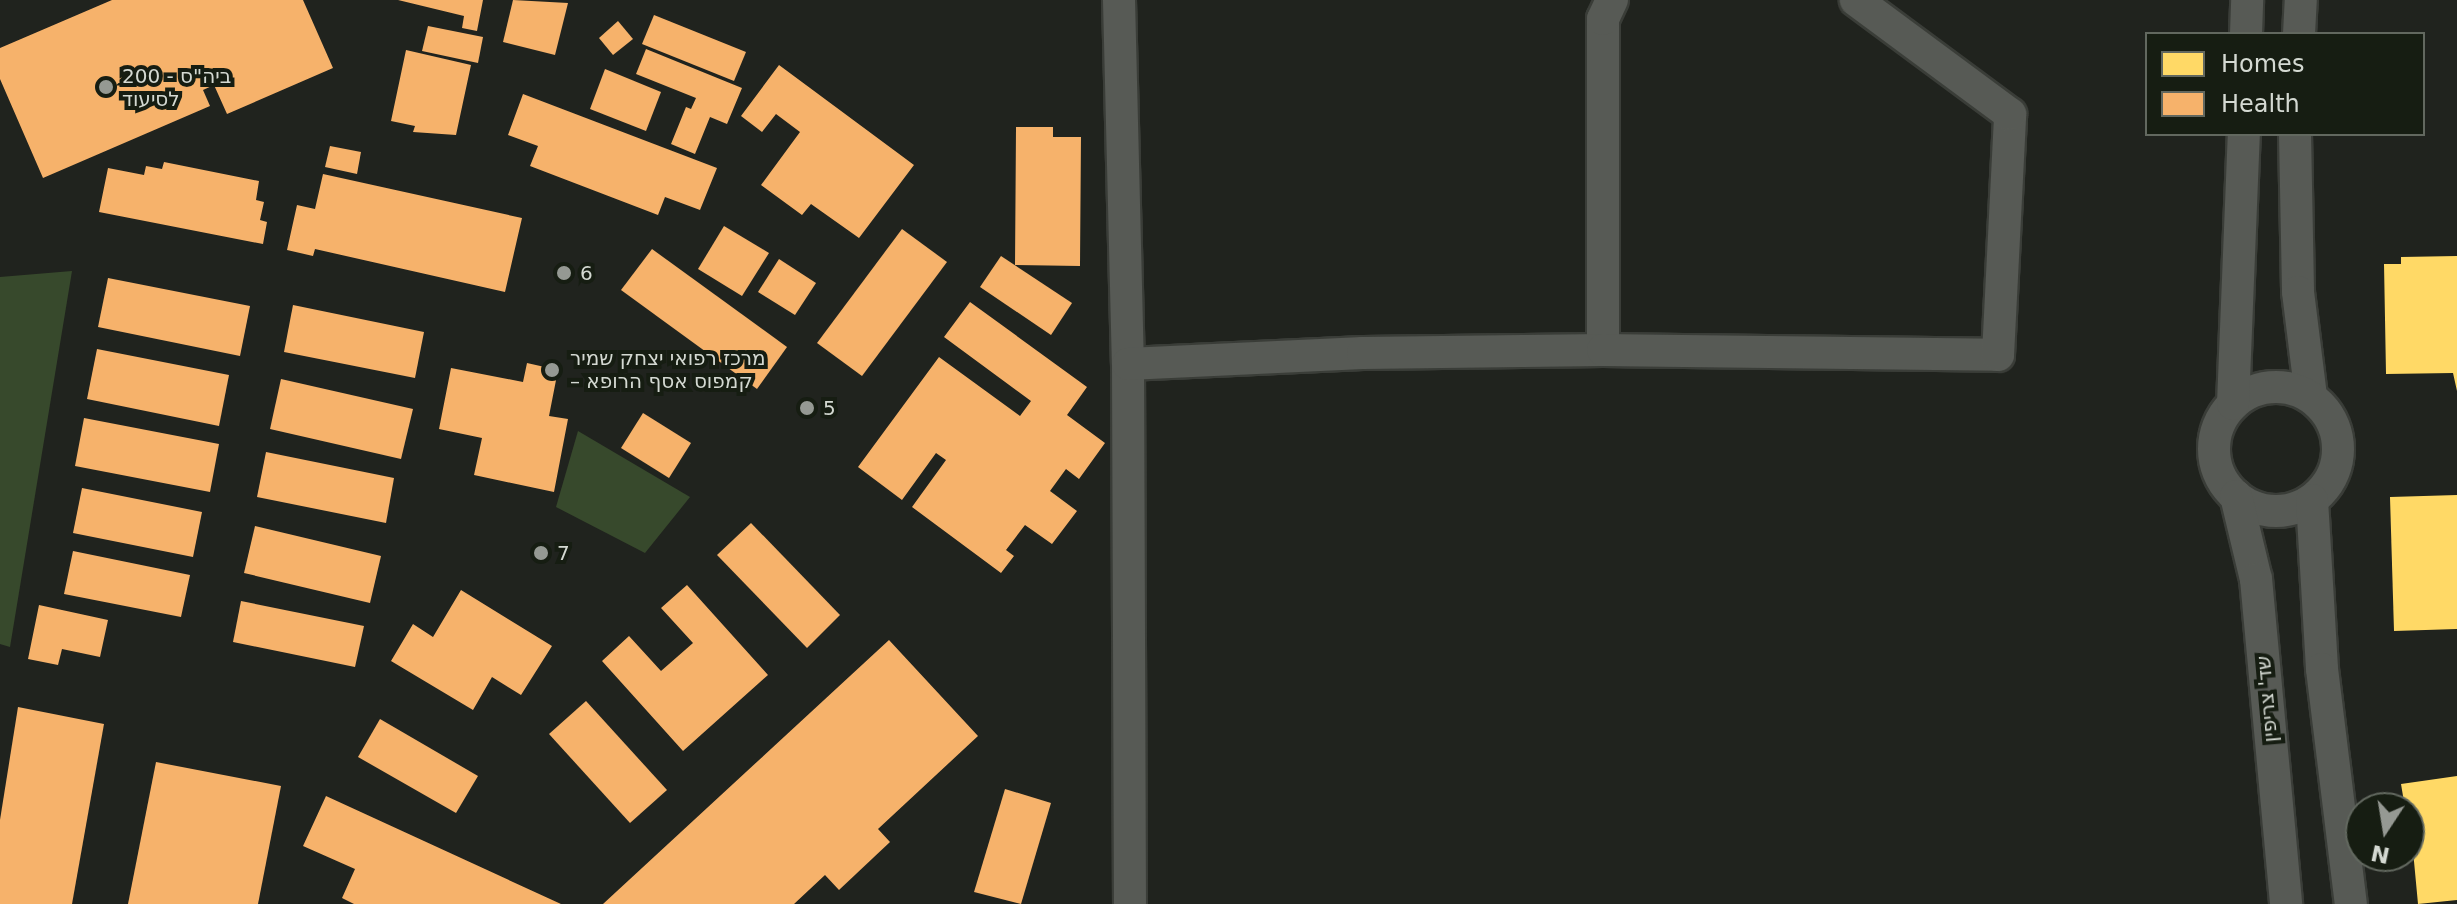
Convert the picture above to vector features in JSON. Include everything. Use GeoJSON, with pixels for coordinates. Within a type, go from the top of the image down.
{"type":"FeatureCollection","features":[{"type":"Feature","properties":{"kind":"street"},"geometry":{"type":"LineString","coordinates":[[1119,0],[1128,364],[1130,904]]}},
{"type":"Feature","properties":{"kind":"street"},"geometry":{"type":"LineString","coordinates":[[1603,350],[1603,19],[1612,0]]}},
{"type":"Feature","properties":{"kind":"street"},"geometry":{"type":"LineString","coordinates":[[1128,364],[1363,353],[1603,350],[1998,355],[2010,114],[1856,0]]}},
{"type":"Feature","properties":{"kind":"street"},"geometry":{"type":"LineString","coordinates":[[2246,32],[2247,0]]}},
{"type":"Feature","properties":{"kind":"street"},"geometry":{"type":"LineString","coordinates":[[2299,32],[2301,0]]}},
{"type":"Feature","properties":{"kind":"street"},"geometry":{"type":"LineString","coordinates":[[2244,136],[2233,404],[2214,440],[2222,481],[2236,496],[2273,511],[2312,500],[2331,478],[2339,449],[2331,420],[2311,397],[2298,292],[2295,136]]}},
{"type":"Feature","properties":{"kind":"street"},"geometry":{"type":"LineString","coordinates":[[2233,404],[2271,387],[2311,397]]}},
{"type":"Feature","properties":{"kind":"street","name":"שד' צריפין"},"geometry":{"type":"LineString","coordinates":[[2236,496],[2256,579],[2286,904]]}},
{"type":"Feature","properties":{"kind":"street"},"geometry":{"type":"LineString","coordinates":[[2312,500],[2322,669],[2351,904]]}},
{"type":"Feature","properties":{"kind":"green space"},"geometry":{"type":"Polygon","coordinates":[[[72,271],[10,647],[0,644],[0,277],[72,271]]]}},
{"type":"Feature","properties":{"kind":"green space"},"geometry":{"type":"Polygon","coordinates":[[[578,431],[690,497],[645,553],[556,507],[578,431]]]}},
{"type":"Feature","properties":{"kind":"building: Homes"},"geometry":{"type":"Polygon","coordinates":[[[2457,256],[2457,391],[2453,373],[2386,374],[2384,264],[2401,264],[2401,257],[2457,256]]]}},
{"type":"Feature","properties":{"kind":"building: Homes"},"geometry":{"type":"Polygon","coordinates":[[[2457,495],[2457,629],[2394,631],[2390,497],[2457,495]]]}},
{"type":"Feature","properties":{"kind":"building: Homes"},"geometry":{"type":"Polygon","coordinates":[[[2457,776],[2457,900],[2418,904],[2415,872],[2425,872],[2425,792],[2402,792],[2401,784],[2457,776]]]}},
{"type":"Feature","properties":{"kind":"building: Health","name":"200 - ביה\"ס לסיעוד"},"geometry":{"type":"Polygon","coordinates":[[[112,0],[303,0],[333,68],[227,114],[214,85],[203,90],[210,106],[43,178],[0,79],[0,48],[112,0]]]}},
{"type":"Feature","properties":{"kind":"building: Health"},"geometry":{"type":"Polygon","coordinates":[[[398,0],[483,0],[477,31],[462,28],[464,16],[398,0]]]}},
{"type":"Feature","properties":{"kind":"building: Health"},"geometry":{"type":"Polygon","coordinates":[[[513,0],[568,3],[555,55],[503,42],[513,0]]]}},
{"type":"Feature","properties":{"kind":"building: Health"},"geometry":{"type":"Polygon","coordinates":[[[654,15],[746,52],[734,81],[642,44],[654,15]]]}},
{"type":"Feature","properties":{"kind":"building: Health"},"geometry":{"type":"Polygon","coordinates":[[[618,21],[633,39],[613,55],[599,38],[618,21]]]}},
{"type":"Feature","properties":{"kind":"building: Health"},"geometry":{"type":"Polygon","coordinates":[[[428,26],[483,37],[478,63],[422,51],[428,26]]]}},
{"type":"Feature","properties":{"kind":"building: Health"},"geometry":{"type":"Polygon","coordinates":[[[646,49],[742,88],[727,124],[710,117],[695,154],[671,144],[686,107],[691,109],[696,98],[636,74],[646,49]]]}},
{"type":"Feature","properties":{"kind":"building: Health"},"geometry":{"type":"Polygon","coordinates":[[[406,50],[471,65],[456,135],[413,132],[415,126],[391,121],[406,50]]]}},
{"type":"Feature","properties":{"kind":"building: Health"},"geometry":{"type":"Polygon","coordinates":[[[779,65],[914,165],[859,238],[811,204],[802,215],[761,185],[800,132],[776,114],[762,132],[741,116],[779,65]]]}},
{"type":"Feature","properties":{"kind":"building: Health"},"geometry":{"type":"Polygon","coordinates":[[[605,69],[661,92],[646,131],[590,109],[605,69]]]}},
{"type":"Feature","properties":{"kind":"building: Health"},"geometry":{"type":"Polygon","coordinates":[[[523,94],[717,168],[700,210],[665,197],[658,215],[530,166],[538,146],[508,135],[523,94]]]}},
{"type":"Feature","properties":{"kind":"building: Health"},"geometry":{"type":"Polygon","coordinates":[[[1016,127],[1053,127],[1053,137],[1081,137],[1080,266],[1015,265],[1016,127]]]}},
{"type":"Feature","properties":{"kind":"building: Health"},"geometry":{"type":"Polygon","coordinates":[[[330,146],[361,152],[357,174],[325,167],[330,146]]]}},
{"type":"Feature","properties":{"kind":"building: Health"},"geometry":{"type":"Polygon","coordinates":[[[164,162],[259,181],[256,200],[264,202],[260,220],[267,222],[263,244],[99,212],[108,168],[144,175],[146,166],[162,169],[164,162]]]}},
{"type":"Feature","properties":{"kind":"building: Health"},"geometry":{"type":"Polygon","coordinates":[[[323,174],[522,218],[505,292],[315,249],[313,256],[287,250],[297,205],[315,209],[323,174]]]}},
{"type":"Feature","properties":{"kind":"building: Health"},"geometry":{"type":"Polygon","coordinates":[[[724,226],[769,253],[742,296],[698,269],[724,226]]]}},
{"type":"Feature","properties":{"kind":"building: Health"},"geometry":{"type":"Polygon","coordinates":[[[902,229],[947,262],[862,376],[817,343],[902,229]]]}},
{"type":"Feature","properties":{"kind":"building: Health"},"geometry":{"type":"Polygon","coordinates":[[[652,249],[787,347],[757,389],[621,290],[652,249]]]}},
{"type":"Feature","properties":{"kind":"building: Health"},"geometry":{"type":"Polygon","coordinates":[[[1001,256],[1072,303],[1051,335],[980,287],[1001,256]]]}},
{"type":"Feature","properties":{"kind":"building: Health"},"geometry":{"type":"Polygon","coordinates":[[[779,259],[816,283],[795,315],[758,292],[779,259]]]}},
{"type":"Feature","properties":{"kind":"building: Health"},"geometry":{"type":"Polygon","coordinates":[[[108,278],[250,306],[240,356],[98,327],[108,278]]]}},
{"type":"Feature","properties":{"kind":"building: Health"},"geometry":{"type":"Polygon","coordinates":[[[970,302],[1087,387],[1067,415],[1105,443],[1079,479],[1066,469],[1050,491],[1077,511],[1052,544],[1025,525],[1006,550],[1014,556],[1001,573],[912,507],[946,460],[936,453],[902,500],[858,467],[939,357],[1020,416],[1031,401],[944,337],[970,302]]]}},
{"type":"Feature","properties":{"kind":"building: Health"},"geometry":{"type":"Polygon","coordinates":[[[293,305],[424,332],[415,378],[284,352],[293,305]]]}},
{"type":"Feature","properties":{"kind":"building: Health"},"geometry":{"type":"Polygon","coordinates":[[[97,349],[229,375],[219,426],[87,399],[97,349]]]}},
{"type":"Feature","properties":{"kind":"building: Health"},"geometry":{"type":"Polygon","coordinates":[[[527,363],[558,370],[549,416],[568,419],[554,492],[474,475],[482,438],[439,429],[451,368],[523,382],[527,363]]]}},
{"type":"Feature","properties":{"kind":"building: Health"},"geometry":{"type":"Polygon","coordinates":[[[281,379],[413,409],[401,459],[270,429],[281,379]]]}},
{"type":"Feature","properties":{"kind":"building: Health"},"geometry":{"type":"Polygon","coordinates":[[[643,413],[691,443],[669,478],[621,448],[643,413]]]}},
{"type":"Feature","properties":{"kind":"building: Health"},"geometry":{"type":"Polygon","coordinates":[[[84,418],[219,444],[210,492],[75,466],[84,418]]]}},
{"type":"Feature","properties":{"kind":"building: Health"},"geometry":{"type":"Polygon","coordinates":[[[266,452],[394,478],[386,523],[257,497],[266,452]]]}},
{"type":"Feature","properties":{"kind":"building: Health"},"geometry":{"type":"Polygon","coordinates":[[[82,488],[202,512],[193,557],[73,533],[82,488]]]}},
{"type":"Feature","properties":{"kind":"building: Health"},"geometry":{"type":"Polygon","coordinates":[[[751,523],[840,615],[807,648],[717,555],[751,523]]]}},
{"type":"Feature","properties":{"kind":"building: Health"},"geometry":{"type":"Polygon","coordinates":[[[255,526],[381,556],[370,603],[244,573],[255,526]]]}},
{"type":"Feature","properties":{"kind":"building: Health"},"geometry":{"type":"Polygon","coordinates":[[[73,551],[190,575],[181,617],[64,594],[73,551]]]}},
{"type":"Feature","properties":{"kind":"building: Health"},"geometry":{"type":"Polygon","coordinates":[[[687,585],[768,675],[683,751],[602,661],[629,636],[661,671],[693,643],[661,608],[687,585]]]}},
{"type":"Feature","properties":{"kind":"building: Health"},"geometry":{"type":"Polygon","coordinates":[[[461,590],[552,646],[521,695],[492,677],[473,710],[391,661],[413,624],[433,637],[461,590]]]}},
{"type":"Feature","properties":{"kind":"building: Health"},"geometry":{"type":"Polygon","coordinates":[[[241,601],[364,626],[355,667],[233,642],[241,601]]]}},
{"type":"Feature","properties":{"kind":"building: Health"},"geometry":{"type":"Polygon","coordinates":[[[39,605],[108,620],[100,657],[62,649],[58,665],[28,659],[39,605]]]}},
{"type":"Feature","properties":{"kind":"building: Health"},"geometry":{"type":"Polygon","coordinates":[[[889,640],[978,736],[878,829],[890,842],[839,890],[825,875],[794,904],[603,904],[889,640]]]}},
{"type":"Feature","properties":{"kind":"building: Health"},"geometry":{"type":"Polygon","coordinates":[[[586,701],[667,790],[630,823],[549,734],[586,701]]]}},
{"type":"Feature","properties":{"kind":"building: Health"},"geometry":{"type":"Polygon","coordinates":[[[18,707],[104,724],[72,904],[0,904],[0,820],[18,707]]]}},
{"type":"Feature","properties":{"kind":"building: Health"},"geometry":{"type":"Polygon","coordinates":[[[380,719],[478,776],[456,813],[358,757],[380,719]]]}},
{"type":"Feature","properties":{"kind":"building: Health"},"geometry":{"type":"Polygon","coordinates":[[[156,762],[281,786],[258,904],[128,904],[156,762]]]}},
{"type":"Feature","properties":{"kind":"building: Health"},"geometry":{"type":"Polygon","coordinates":[[[1005,789],[1051,803],[1021,904],[974,892],[1005,789]]]}},
{"type":"Feature","properties":{"kind":"building: Health"},"geometry":{"type":"Polygon","coordinates":[[[326,796],[561,904],[354,904],[342,898],[355,869],[303,846],[326,796]]]}},
{"type":"Feature","properties":{"kind":"place","name":"200 - ביה\"ס לסיעוד"},"geometry":{"type":"Point","coordinates":[106,87]}},
{"type":"Feature","properties":{"kind":"place","name":"6"},"geometry":{"type":"Point","coordinates":[564,273]}},
{"type":"Feature","properties":{"kind":"place","name":"מרכז רפואי יצחק שמיר – קמפוס אסף הרופא"},"geometry":{"type":"Point","coordinates":[552,370]}},
{"type":"Feature","properties":{"kind":"place","name":"5"},"geometry":{"type":"Point","coordinates":[807,408]}},
{"type":"Feature","properties":{"kind":"place","name":"7"},"geometry":{"type":"Point","coordinates":[541,553]}}]}
